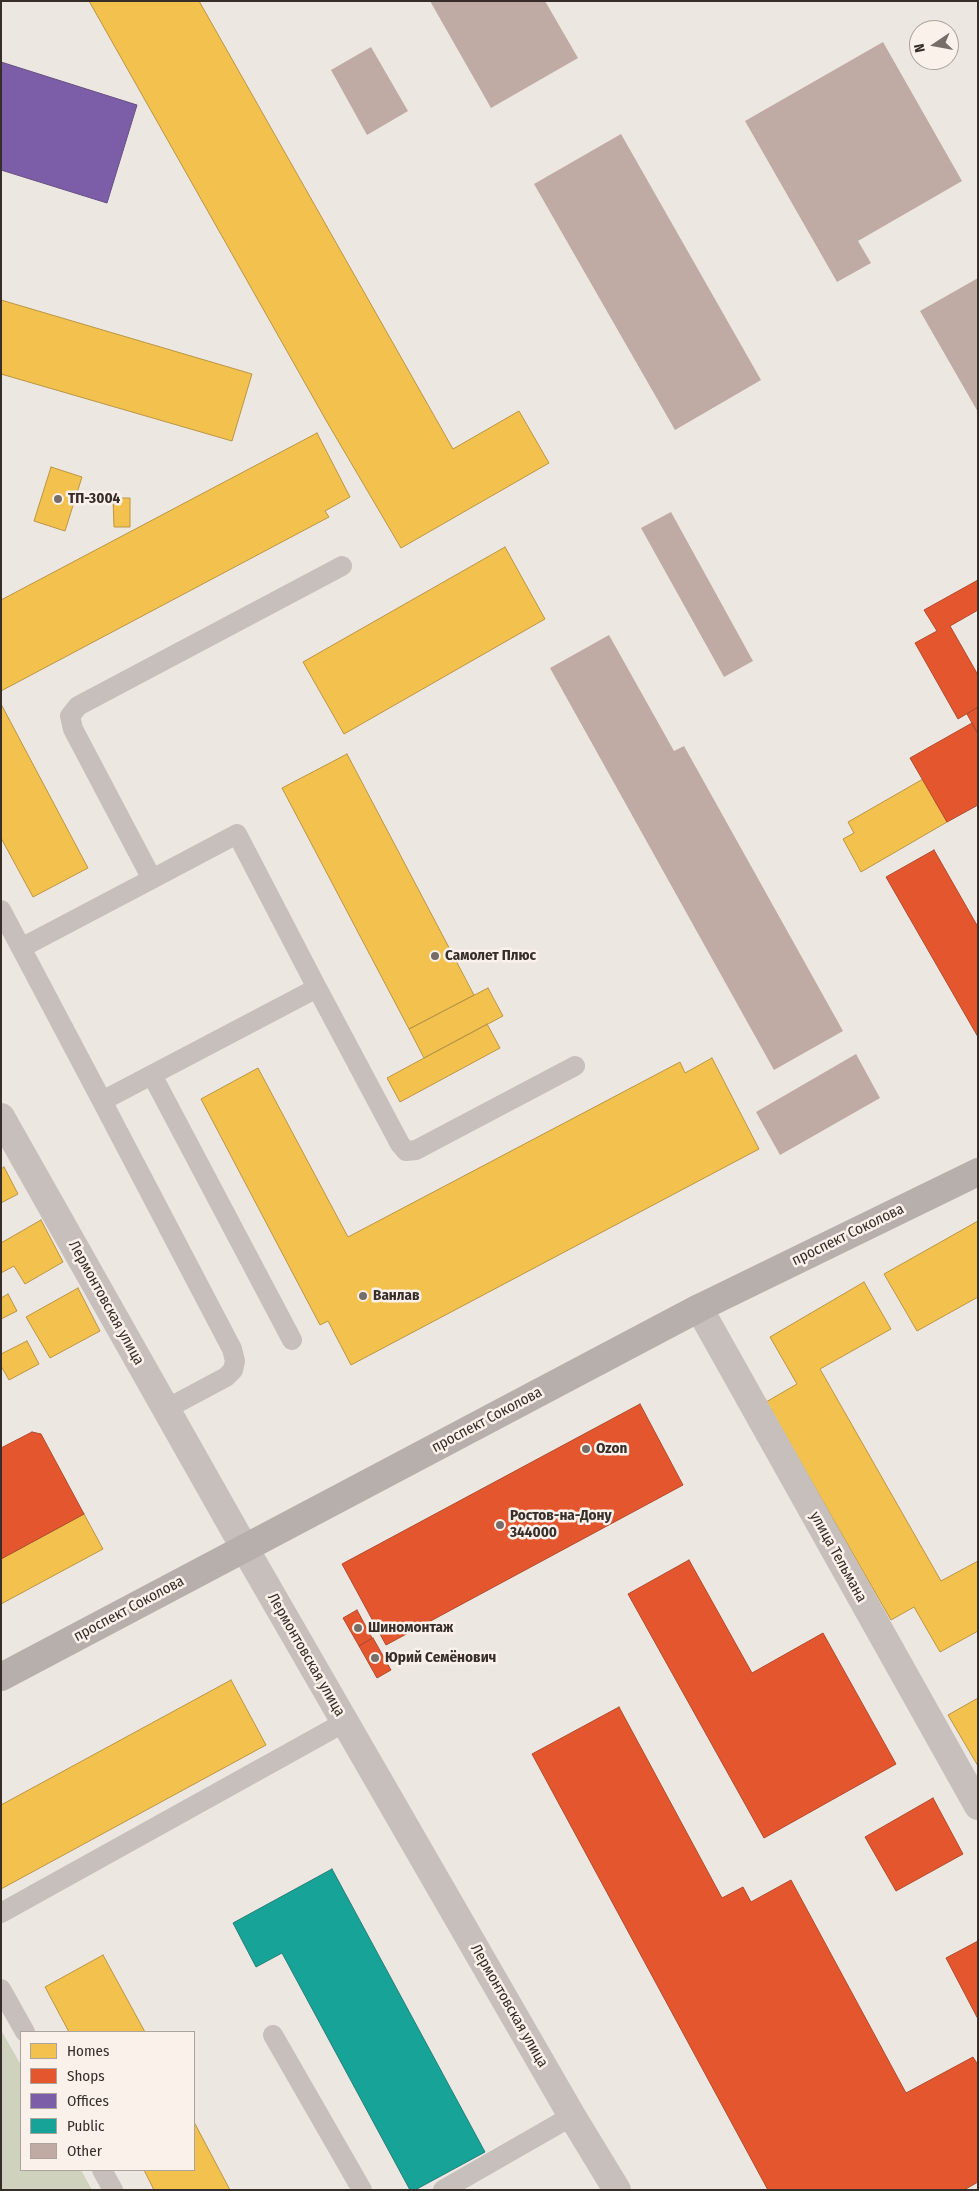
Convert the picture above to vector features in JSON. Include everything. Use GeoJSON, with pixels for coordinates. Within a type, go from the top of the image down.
{"type":"FeatureCollection","features":[{"type":"Feature","properties":{"kind":"main road","name":"проспект Соколова"},"geometry":{"type":"LineString","coordinates":[[1,1677],[699,1308],[978,1172]]}},
{"type":"Feature","properties":{"kind":"street","name":"Лермонтовская улица"},"geometry":{"type":"LineString","coordinates":[[1,1117],[244,1547],[572,2116],[617,2190]]}},
{"type":"Feature","properties":{"kind":"street","name":"улица Тельмана"},"geometry":{"type":"LineString","coordinates":[[699,1308],[978,1806]]}},
{"type":"Feature","properties":{"kind":"lane"},"geometry":{"type":"LineString","coordinates":[[152,879],[72,729],[70,716],[78,706],[342,566]]}},
{"type":"Feature","properties":{"kind":"lane"},"geometry":{"type":"LineString","coordinates":[[21,948],[237,834],[400,1144],[406,1151],[416,1150],[575,1066]]}},
{"type":"Feature","properties":{"kind":"lane"},"geometry":{"type":"LineString","coordinates":[[1,910],[232,1349],[235,1361],[233,1370],[226,1377],[166,1409]]}},
{"type":"Feature","properties":{"kind":"lane"},"geometry":{"type":"LineString","coordinates":[[102,1101],[317,988]]}},
{"type":"Feature","properties":{"kind":"lane"},"geometry":{"type":"LineString","coordinates":[[152,1075],[292,1340]]}},
{"type":"Feature","properties":{"kind":"lane"},"geometry":{"type":"LineString","coordinates":[[1,1913],[345,1722]]}},
{"type":"Feature","properties":{"kind":"lane"},"geometry":{"type":"LineString","coordinates":[[1,1989],[24,2031]]}},
{"type":"Feature","properties":{"kind":"lane"},"geometry":{"type":"LineString","coordinates":[[273,2035],[362,2190]]}},
{"type":"Feature","properties":{"kind":"lane"},"geometry":{"type":"LineString","coordinates":[[443,2190],[572,2116]]}},
{"type":"Feature","properties":{"kind":"lane"},"geometry":{"type":"LineString","coordinates":[[103,2171],[113,2190]]}},
{"type":"Feature","properties":{"kind":"green space"},"geometry":{"type":"Polygon","coordinates":[[[1,2030],[20,2063],[20,2171],[82,2171],[92,2190],[1,2190],[1,2030]]]}},
{"type":"Feature","properties":{"kind":"building: Homes"},"geometry":{"type":"Polygon","coordinates":[[[89,1],[199,1],[453,449],[519,411],[549,463],[401,548],[327,422],[89,1]]]}},
{"type":"Feature","properties":{"kind":"building: Homes"},"geometry":{"type":"Polygon","coordinates":[[[1,300],[252,374],[232,441],[1,374],[1,300]]]}},
{"type":"Feature","properties":{"kind":"building: Homes"},"geometry":{"type":"Polygon","coordinates":[[[317,433],[350,497],[325,511],[329,517],[1,691],[1,600],[317,433]]]}},
{"type":"Feature","properties":{"kind":"building: Homes","name":"ТП-3004"},"geometry":{"type":"Polygon","coordinates":[[[51,467],[82,477],[65,531],[34,521],[51,467]]]}},
{"type":"Feature","properties":{"kind":"building: Homes"},"geometry":{"type":"Polygon","coordinates":[[[113,498],[130,498],[130,527],[114,527],[113,498]]]}},
{"type":"Feature","properties":{"kind":"building: Homes"},"geometry":{"type":"Polygon","coordinates":[[[505,547],[545,619],[344,734],[303,662],[505,547]]]}},
{"type":"Feature","properties":{"kind":"building: Homes"},"geometry":{"type":"Polygon","coordinates":[[[1,704],[88,868],[33,897],[1,838],[1,704]]]}},
{"type":"Feature","properties":{"kind":"building: Homes"},"geometry":{"type":"Polygon","coordinates":[[[347,754],[474,995],[409,1029],[282,788],[347,754]]]}},
{"type":"Feature","properties":{"kind":"building: Homes"},"geometry":{"type":"Polygon","coordinates":[[[923,779],[947,822],[861,872],[843,839],[854,833],[848,822],[923,779]]]}},
{"type":"Feature","properties":{"kind":"building: Homes"},"geometry":{"type":"Polygon","coordinates":[[[488,988],[503,1016],[424,1058],[409,1029],[488,988]]]}},
{"type":"Feature","properties":{"kind":"building: Homes"},"geometry":{"type":"Polygon","coordinates":[[[487,1024],[500,1048],[400,1102],[387,1078],[487,1024]]]}},
{"type":"Feature","properties":{"kind":"building: Homes"},"geometry":{"type":"Polygon","coordinates":[[[712,1058],[759,1149],[351,1365],[328,1321],[320,1325],[201,1099],[258,1068],[348,1237],[680,1062],[685,1073],[712,1058]]]}},
{"type":"Feature","properties":{"kind":"building: Homes"},"geometry":{"type":"Polygon","coordinates":[[[4,1167],[18,1194],[1,1203],[1,1169],[4,1167]]]}},
{"type":"Feature","properties":{"kind":"building: Homes"},"geometry":{"type":"Polygon","coordinates":[[[41,1220],[63,1262],[25,1284],[14,1266],[1,1273],[1,1243],[41,1220]]]}},
{"type":"Feature","properties":{"kind":"building: Homes"},"geometry":{"type":"Polygon","coordinates":[[[978,1221],[978,1297],[917,1331],[884,1274],[978,1221]]]}},
{"type":"Feature","properties":{"kind":"building: Homes"},"geometry":{"type":"Polygon","coordinates":[[[864,1282],[891,1329],[820,1369],[941,1581],[978,1561],[978,1631],[940,1652],[914,1607],[891,1620],[766,1402],[797,1384],[770,1337],[864,1282]]]}},
{"type":"Feature","properties":{"kind":"building: Homes"},"geometry":{"type":"Polygon","coordinates":[[[78,1288],[100,1331],[50,1358],[26,1317],[78,1288]]]}},
{"type":"Feature","properties":{"kind":"building: Homes"},"geometry":{"type":"Polygon","coordinates":[[[8,1294],[17,1311],[1,1319],[1,1298],[8,1294]]]}},
{"type":"Feature","properties":{"kind":"building: Homes"},"geometry":{"type":"Polygon","coordinates":[[[27,1341],[39,1364],[9,1380],[1,1366],[1,1354],[27,1341]]]}},
{"type":"Feature","properties":{"kind":"building: Homes"},"geometry":{"type":"Polygon","coordinates":[[[84,1514],[103,1549],[1,1604],[1,1559],[84,1514]]]}},
{"type":"Feature","properties":{"kind":"building: Homes"},"geometry":{"type":"Polygon","coordinates":[[[231,1680],[266,1745],[1,1889],[1,1805],[231,1680]]]}},
{"type":"Feature","properties":{"kind":"building: Homes"},"geometry":{"type":"Polygon","coordinates":[[[978,1698],[978,1766],[948,1715],[978,1698]]]}},
{"type":"Feature","properties":{"kind":"building: Homes"},"geometry":{"type":"Polygon","coordinates":[[[103,1955],[144,2031],[68,2031],[45,1987],[103,1955]]]}},
{"type":"Feature","properties":{"kind":"building: Homes"},"geometry":{"type":"Polygon","coordinates":[[[195,2124],[230,2190],[154,2190],[144,2171],[195,2171],[195,2124]]]}},
{"type":"Feature","properties":{"kind":"building: Shops"},"geometry":{"type":"Polygon","coordinates":[[[978,580],[978,610],[950,626],[978,675],[978,707],[958,719],[915,643],[937,631],[924,610],[978,580]]]}},
{"type":"Feature","properties":{"kind":"building: Shops"},"geometry":{"type":"Polygon","coordinates":[[[978,707],[978,734],[967,714],[978,707]]]}},
{"type":"Feature","properties":{"kind":"building: Shops"},"geometry":{"type":"Polygon","coordinates":[[[972,723],[978,734],[978,805],[947,822],[910,758],[972,723]]]}},
{"type":"Feature","properties":{"kind":"building: Shops"},"geometry":{"type":"Polygon","coordinates":[[[934,850],[978,927],[978,1037],[886,877],[934,850]]]}},
{"type":"Feature","properties":{"kind":"building: Shops"},"geometry":{"type":"Polygon","coordinates":[[[640,1404],[683,1485],[386,1645],[342,1564],[640,1404]]]}},
{"type":"Feature","properties":{"kind":"building: Shops"},"geometry":{"type":"Polygon","coordinates":[[[32,1432],[41,1434],[84,1514],[1,1559],[1,1448],[32,1432]]]}},
{"type":"Feature","properties":{"kind":"building: Shops"},"geometry":{"type":"Polygon","coordinates":[[[689,1560],[752,1673],[823,1633],[896,1764],[764,1838],[628,1594],[689,1560]]]}},
{"type":"Feature","properties":{"kind":"building: Shops","name":"Шиномонтаж"},"geometry":{"type":"Polygon","coordinates":[[[357,1610],[372,1638],[359,1646],[343,1618],[357,1610]]]}},
{"type":"Feature","properties":{"kind":"building: Shops","name":"Юрий Семёнович"},"geometry":{"type":"Polygon","coordinates":[[[373,1638],[391,1670],[377,1678],[359,1646],[373,1638]]]}},
{"type":"Feature","properties":{"kind":"building: Shops"},"geometry":{"type":"Polygon","coordinates":[[[619,1707],[722,1898],[743,1887],[751,1902],[791,1880],[906,2093],[973,2057],[978,2065],[978,2182],[964,2190],[768,2190],[532,1754],[619,1707]]]}},
{"type":"Feature","properties":{"kind":"building: Shops"},"geometry":{"type":"Polygon","coordinates":[[[933,1798],[963,1854],[896,1891],[865,1837],[933,1798]]]}},
{"type":"Feature","properties":{"kind":"building: Shops"},"geometry":{"type":"Polygon","coordinates":[[[978,1941],[978,2019],[946,1958],[978,1941]]]}},
{"type":"Feature","properties":{"kind":"building: Offices"},"geometry":{"type":"Polygon","coordinates":[[[1,62],[137,105],[107,203],[1,170],[1,62]]]}},
{"type":"Feature","properties":{"kind":"building: Public"},"geometry":{"type":"Polygon","coordinates":[[[332,1869],[485,2152],[415,2190],[410,2190],[282,1953],[256,1967],[233,1923],[332,1869]]]}},
{"type":"Feature","properties":{"kind":"building: Other"},"geometry":{"type":"Polygon","coordinates":[[[430,1],[545,1],[578,58],[491,108],[430,1]]]}},
{"type":"Feature","properties":{"kind":"building: Other"},"geometry":{"type":"Polygon","coordinates":[[[883,42],[962,181],[858,241],[871,263],[837,282],[745,121],[883,42]]]}},
{"type":"Feature","properties":{"kind":"building: Other"},"geometry":{"type":"Polygon","coordinates":[[[371,47],[408,111],[367,135],[331,70],[371,47]]]}},
{"type":"Feature","properties":{"kind":"building: Other"},"geometry":{"type":"Polygon","coordinates":[[[621,134],[761,380],[675,430],[534,184],[621,134]]]}},
{"type":"Feature","properties":{"kind":"building: Other"},"geometry":{"type":"Polygon","coordinates":[[[978,278],[978,412],[920,311],[978,278]]]}},
{"type":"Feature","properties":{"kind":"building: Other"},"geometry":{"type":"Polygon","coordinates":[[[671,512],[753,661],[724,677],[641,528],[671,512]]]}},
{"type":"Feature","properties":{"kind":"building: Other"},"geometry":{"type":"Polygon","coordinates":[[[609,635],[674,751],[684,746],[843,1031],[774,1070],[550,668],[609,635]]]}},
{"type":"Feature","properties":{"kind":"building: Other"},"geometry":{"type":"Polygon","coordinates":[[[856,1054],[880,1098],[780,1155],[756,1112],[856,1054]]]}},
{"type":"Feature","properties":{"kind":"place","name":"ТП-3004"},"geometry":{"type":"Point","coordinates":[58,499]}},
{"type":"Feature","properties":{"kind":"place","name":"Самолет Плюс"},"geometry":{"type":"Point","coordinates":[435,956]}},
{"type":"Feature","properties":{"kind":"place","name":"Ванлав"},"geometry":{"type":"Point","coordinates":[363,1296]}},
{"type":"Feature","properties":{"kind":"place","name":"Ozon"},"geometry":{"type":"Point","coordinates":[586,1449]}},
{"type":"Feature","properties":{"kind":"place","name":"Ростов-на-Дону 344000"},"geometry":{"type":"Point","coordinates":[500,1525]}},
{"type":"Feature","properties":{"kind":"place","name":"Шиномонтаж"},"geometry":{"type":"Point","coordinates":[358,1628]}},
{"type":"Feature","properties":{"kind":"place","name":"Юрий Семёнович"},"geometry":{"type":"Point","coordinates":[375,1658]}}]}
